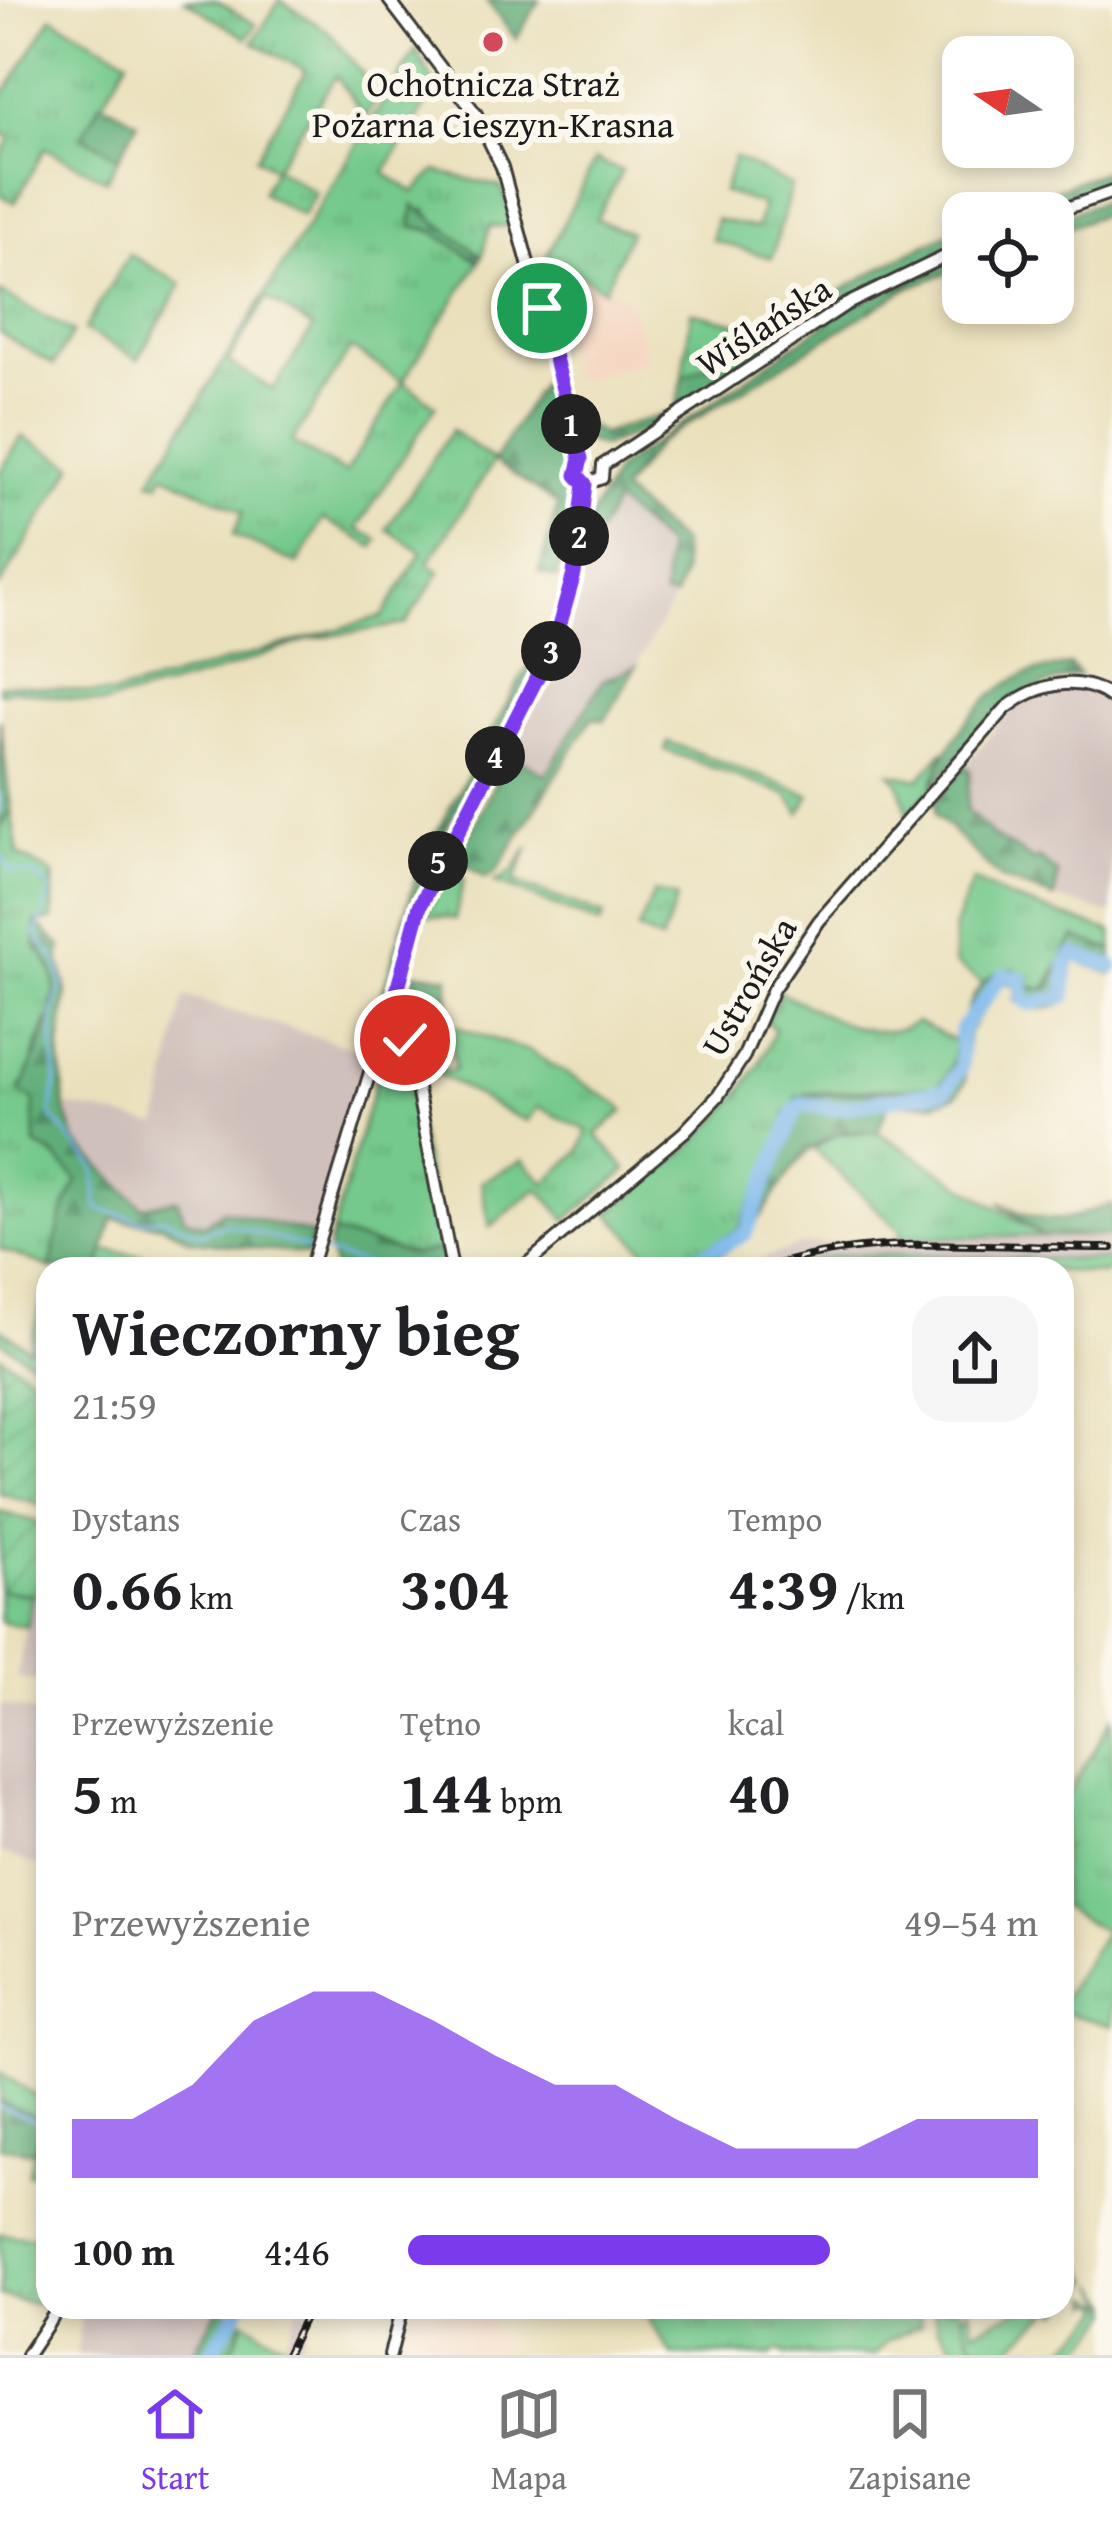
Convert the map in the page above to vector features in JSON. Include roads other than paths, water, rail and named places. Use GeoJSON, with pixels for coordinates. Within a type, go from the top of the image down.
{"type":"FeatureCollection","features":[{"type":"Feature","properties":{"kind":"street"},"geometry":{"type":"LineString","coordinates":[[316,1257],[428,883],[561,626],[574,574],[585,484],[576,471],[581,459],[502,167],[476,114],[388,0]]}},
{"type":"Feature","properties":{"kind":"street"},"geometry":{"type":"LineString","coordinates":[[1074,205],[1112,191]]}},
{"type":"Feature","properties":{"kind":"street","name":"Wiślańska"},"geometry":{"type":"LineString","coordinates":[[603,465],[845,305],[942,258]]}},
{"type":"Feature","properties":{"kind":"street"},"geometry":{"type":"LineString","coordinates":[[581,459],[593,457],[603,465],[602,478],[585,484]]}},
{"type":"Feature","properties":{"kind":"street","name":"Ustrońska"},"geometry":{"type":"LineString","coordinates":[[535,1257],[684,1132],[718,1096],[745,1056],[772,989],[819,921],[1006,708],[1028,694],[1071,683],[1100,689],[1112,698]]}},
{"type":"Feature","properties":{"kind":"street"},"geometry":{"type":"LineString","coordinates":[[398,987],[450,1257]]}},
{"type":"Feature","properties":{"kind":"street"},"geometry":{"type":"LineString","coordinates":[[376,1054],[410,1063]]}},
{"type":"Feature","properties":{"kind":"street"},"geometry":{"type":"LineString","coordinates":[[27,2355],[50,2319]]}},
{"type":"Feature","properties":{"kind":"street"},"geometry":{"type":"LineString","coordinates":[[390,2355],[399,2319]]}},
{"type":"Feature","properties":{"kind":"waterway"},"geometry":{"type":"LineString","coordinates":[[0,793],[0,812]]}},
{"type":"Feature","properties":{"kind":"waterway"},"geometry":{"type":"LineString","coordinates":[[0,853],[11,871],[34,874],[51,889],[36,935],[56,960],[62,984],[52,1016],[56,1081],[51,1116],[95,1167],[97,1208],[141,1221],[163,1218],[201,1234],[226,1224],[340,1257]]}},
{"type":"Feature","properties":{"kind":"waterway"},"geometry":{"type":"LineString","coordinates":[[699,1257],[745,1234],[796,1109],[803,1104],[837,1108],[946,1090],[961,1067],[961,1030],[1003,975],[1022,979],[1022,999],[1030,1004],[1065,996],[1067,962],[1074,954],[1112,967]]}},
{"type":"Feature","properties":{"kind":"waterway"},"geometry":{"type":"LineString","coordinates":[[0,2107],[36,2120]]}},
{"type":"Feature","properties":{"kind":"waterway"},"geometry":{"type":"LineString","coordinates":[[209,2355],[232,2319]]}},
{"type":"Feature","properties":{"kind":"railway"},"geometry":{"type":"LineString","coordinates":[[804,1257],[891,1246],[1112,1248]]}},
{"type":"Feature","properties":{"kind":"railway"},"geometry":{"type":"LineString","coordinates":[[286,2355],[303,2319]]}},
{"type":"Feature","properties":{"kind":"place","name":"Ochotnicza Straż Pożarna Cieszyn-Krasna"},"geometry":{"type":"Point","coordinates":[493,42]}}]}
